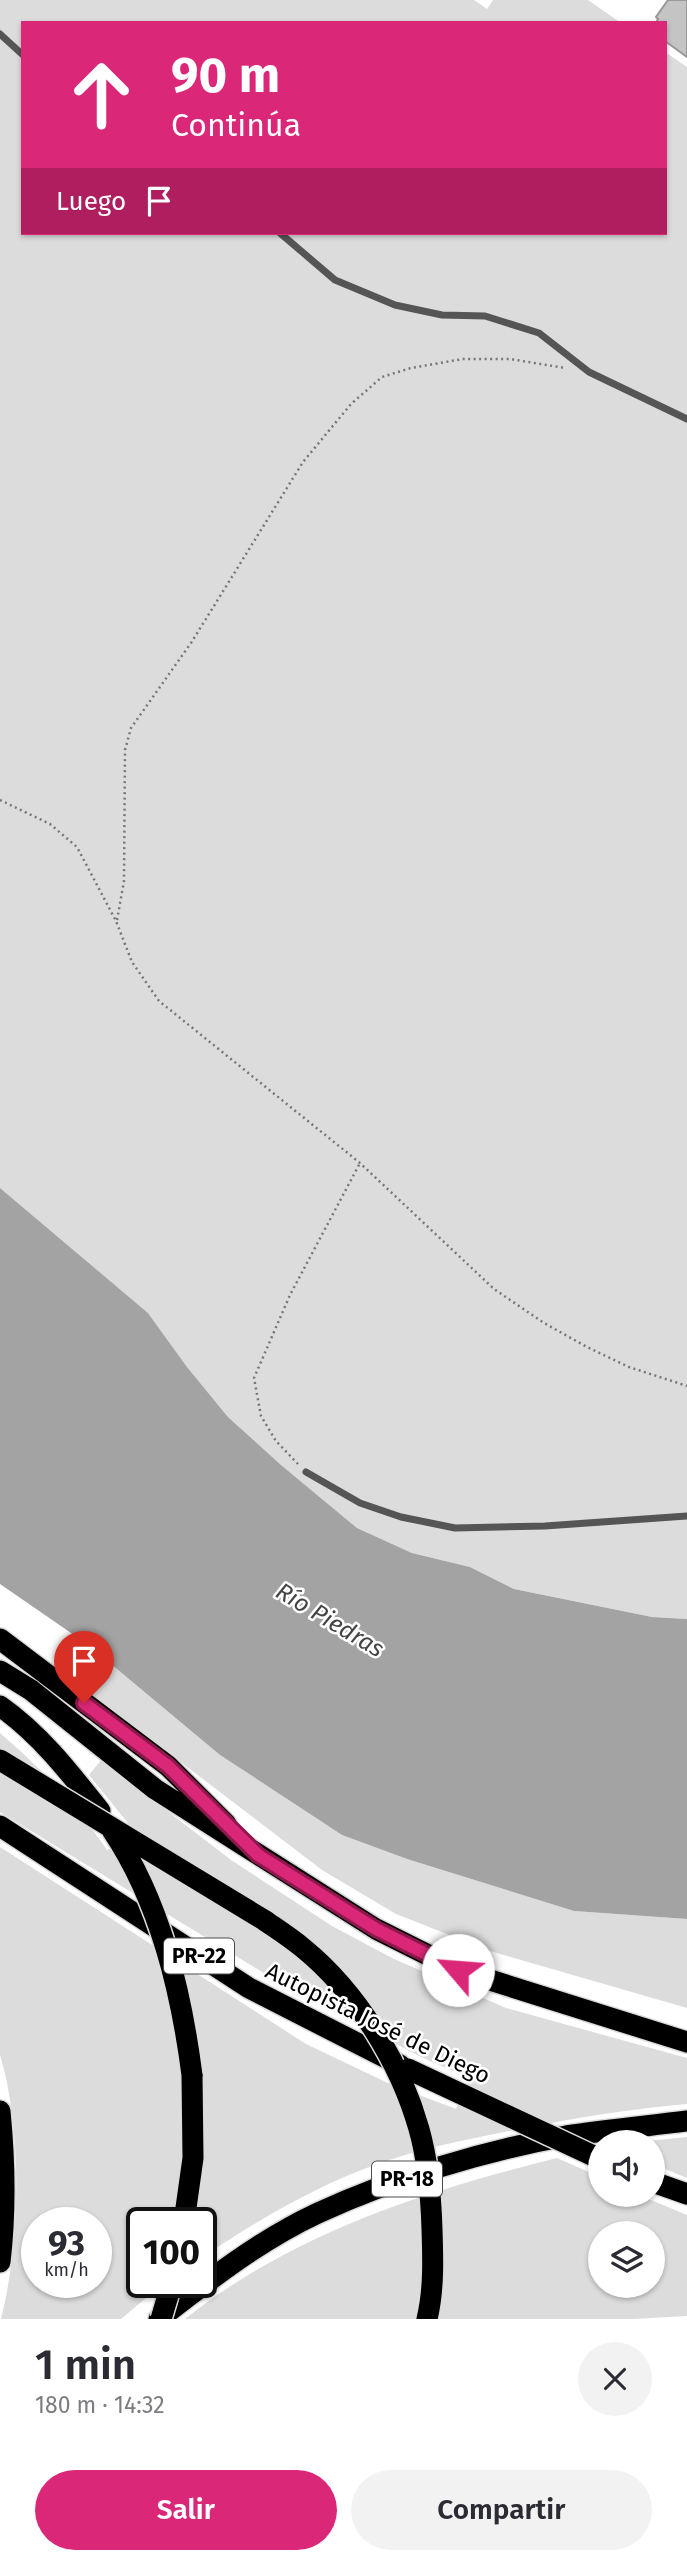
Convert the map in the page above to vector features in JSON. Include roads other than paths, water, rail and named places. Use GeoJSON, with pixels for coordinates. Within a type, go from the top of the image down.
{"type":"FeatureCollection","features":[{"type":"Feature","properties":{"kind":"highway"},"geometry":{"type":"LineString","coordinates":[[0,1639],[168,1766],[258,1855]]}},
{"type":"Feature","properties":{"kind":"highway"},"geometry":{"type":"LineString","coordinates":[[0,1671],[31,1690],[155,1789],[376,1929],[458,1970],[687,2042]]}},
{"type":"Feature","properties":{"kind":"highway"},"geometry":{"type":"LineString","coordinates":[[0,1706],[28,1727],[66,1767],[100,1811],[131,1861],[168,1953],[180,1995],[192,2075],[194,2123],[186,2207]]}},
{"type":"Feature","properties":{"kind":"highway"},"geometry":{"type":"LineString","coordinates":[[0,1760],[264,1920],[303,1948],[334,1978],[355,2004],[396,2071],[419,2129],[432,2207],[431,2304],[427,2319]]}},
{"type":"Feature","properties":{"kind":"highway","name":"Autopista José de Diego"},"geometry":{"type":"LineString","coordinates":[[0,1825],[248,1988],[408,2069],[588,2153]]}},
{"type":"Feature","properties":{"kind":"highway"},"geometry":{"type":"LineString","coordinates":[[0,2111],[5,2168],[4,2230],[0,2262]]}},
{"type":"Feature","properties":{"kind":"highway","name":"PR-18"},"geometry":{"type":"LineString","coordinates":[[160,2319],[217,2274],[264,2243],[316,2214],[373,2190],[439,2168],[564,2137],[687,2121]]}},
{"type":"Feature","properties":{"kind":"highway"},"geometry":{"type":"LineString","coordinates":[[665,2186],[687,2194]]}},
{"type":"Feature","properties":{"kind":"highway"},"geometry":{"type":"LineString","coordinates":[[160,2319],[167,2298]]}},
{"type":"Feature","properties":{"kind":"lane"},"geometry":{"type":"LineString","coordinates":[[0,34],[21,53]]}},
{"type":"Feature","properties":{"kind":"lane"},"geometry":{"type":"LineString","coordinates":[[282,235],[335,280],[396,305],[442,315],[485,316],[539,333],[589,372],[687,419]]}},
{"type":"Feature","properties":{"kind":"lane"},"geometry":{"type":"LineString","coordinates":[[306,1472],[360,1503],[401,1517],[455,1528],[545,1526],[687,1516]]}},
{"type":"Feature","properties":{"kind":"water","name":"Río Piedras"},"geometry":{"type":"Polygon","coordinates":[[[0,1188],[148,1313],[228,1417],[357,1528],[412,1553],[470,1567],[514,1589],[652,1617],[687,1619],[687,1919],[574,1911],[407,1859],[342,1835],[220,1755],[87,1644],[0,1584],[0,1188]]]}}]}
